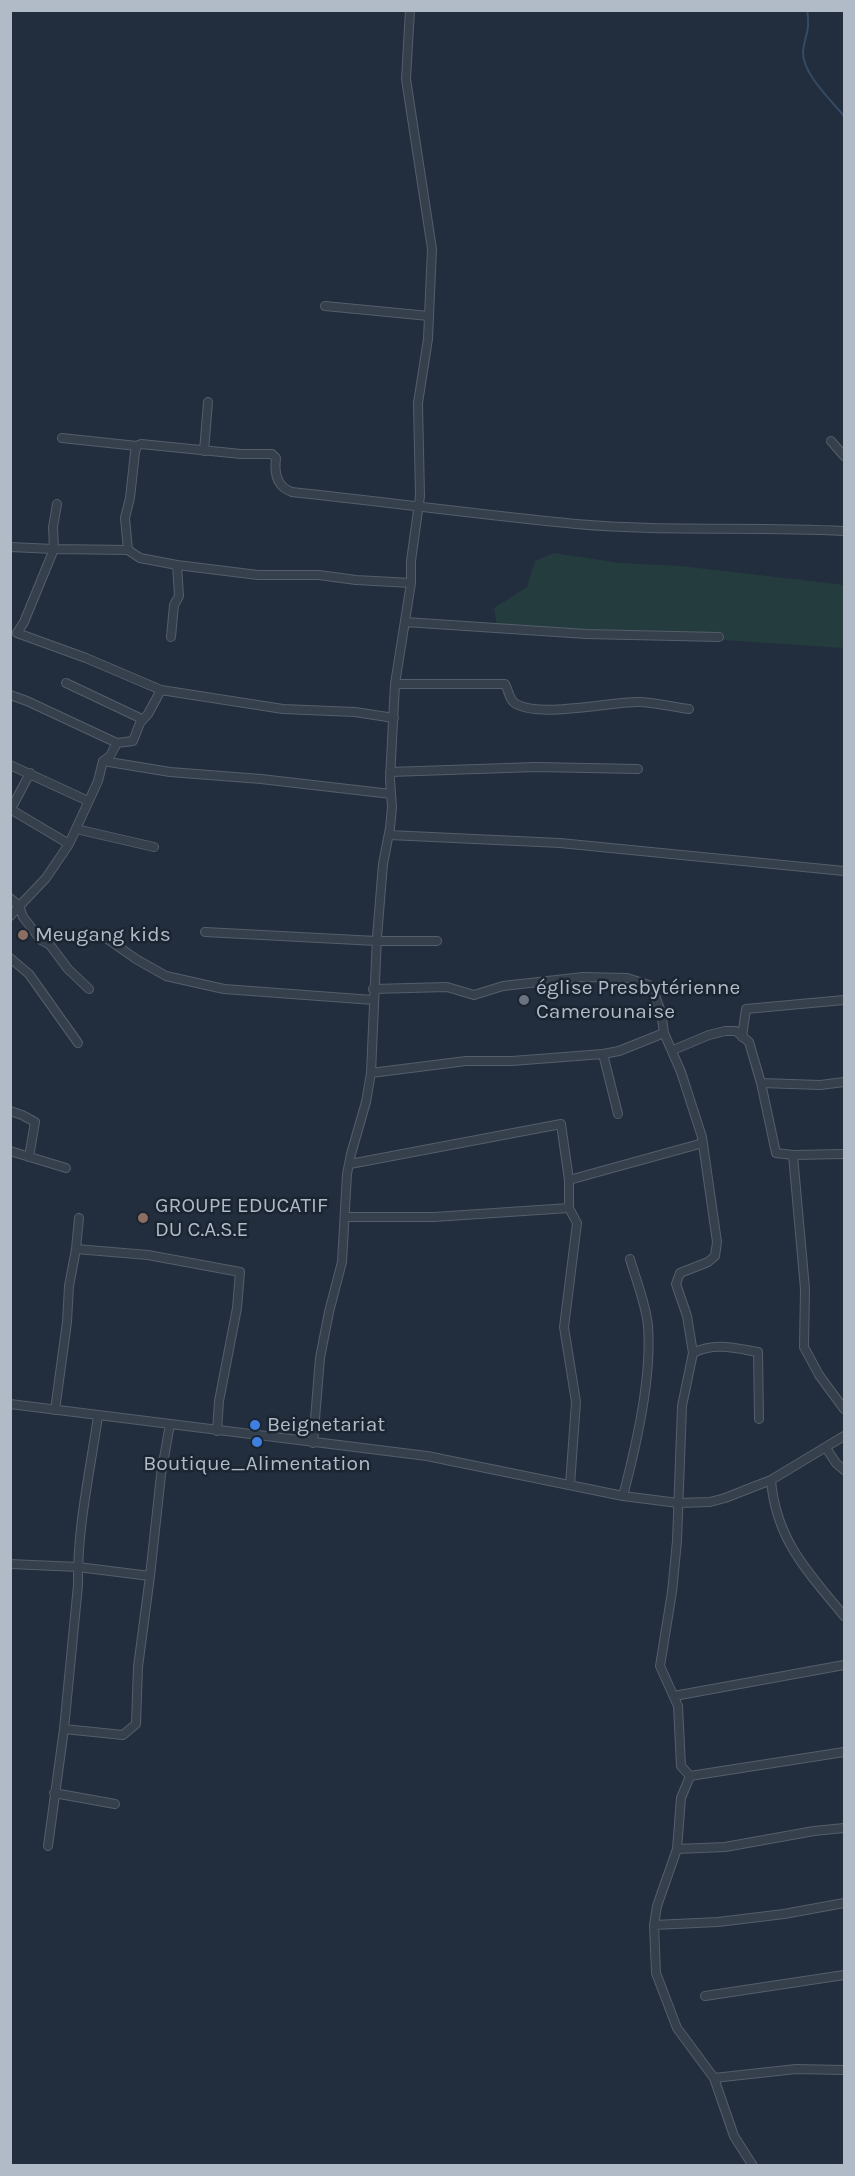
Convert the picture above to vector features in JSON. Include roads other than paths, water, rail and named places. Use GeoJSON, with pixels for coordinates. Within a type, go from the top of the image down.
{"type":"FeatureCollection","features":[{"type":"Feature","properties":{"kind":"street"},"geometry":{"type":"LineString","coordinates":[[313,1443],[320,1358],[342,1262],[346,1217],[345,1194],[351,1154],[366,1102],[371,1073],[376,941],[383,864],[390,834],[390,772],[395,684],[411,582],[411,561],[419,507],[418,403],[428,339],[432,249],[406,78],[411,10]]}},
{"type":"Feature","properties":{"kind":"street"},"geometry":{"type":"LineString","coordinates":[[325,306],[429,316]]}},
{"type":"Feature","properties":{"kind":"street"},"geometry":{"type":"LineString","coordinates":[[204,451],[208,402]]}},
{"type":"Feature","properties":{"kind":"street"},"geometry":{"type":"LineString","coordinates":[[62,438],[137,446],[141,444],[204,451],[272,454],[276,458],[280,486],[292,492],[576,524],[641,528],[844,531]]}},
{"type":"Feature","properties":{"kind":"street"},"geometry":{"type":"LineString","coordinates":[[831,441],[844,456]]}},
{"type":"Feature","properties":{"kind":"street"},"geometry":{"type":"LineString","coordinates":[[128,550],[125,518],[137,446]]}},
{"type":"Feature","properties":{"kind":"street"},"geometry":{"type":"LineString","coordinates":[[57,504],[53,527],[54,549],[24,622],[17,633],[86,657],[161,690],[283,709],[355,712],[394,718]]}},
{"type":"Feature","properties":{"kind":"street"},"geometry":{"type":"LineString","coordinates":[[10,547],[128,550],[140,558],[258,575],[326,575],[356,580],[411,582]]}},
{"type":"Feature","properties":{"kind":"street"},"geometry":{"type":"LineString","coordinates":[[171,637],[174,605],[178,596],[177,565]]}},
{"type":"Feature","properties":{"kind":"street"},"geometry":{"type":"LineString","coordinates":[[405,622],[586,634],[719,637]]}},
{"type":"Feature","properties":{"kind":"street"},"geometry":{"type":"LineString","coordinates":[[66,683],[142,719]]}},
{"type":"Feature","properties":{"kind":"street"},"geometry":{"type":"LineString","coordinates":[[395,684],[505,684],[511,699],[517,705],[539,709],[566,709],[638,702],[689,709]]}},
{"type":"Feature","properties":{"kind":"street"},"geometry":{"type":"LineString","coordinates":[[10,695],[27,700],[117,743],[133,741],[142,719],[148,714],[161,690]]}},
{"type":"Feature","properties":{"kind":"street"},"geometry":{"type":"LineString","coordinates":[[10,916],[46,878],[69,844],[98,781],[103,761],[110,756],[117,743]]}},
{"type":"Feature","properties":{"kind":"street"},"geometry":{"type":"LineString","coordinates":[[103,761],[170,772],[261,778],[391,794]]}},
{"type":"Feature","properties":{"kind":"street"},"geometry":{"type":"LineString","coordinates":[[10,765],[88,801]]}},
{"type":"Feature","properties":{"kind":"street"},"geometry":{"type":"LineString","coordinates":[[390,772],[536,767],[638,769]]}},
{"type":"Feature","properties":{"kind":"street"},"geometry":{"type":"LineString","coordinates":[[30,773],[11,809],[69,844]]}},
{"type":"Feature","properties":{"kind":"street"},"geometry":{"type":"LineString","coordinates":[[76,829],[154,847]]}},
{"type":"Feature","properties":{"kind":"street"},"geometry":{"type":"LineString","coordinates":[[390,834],[560,843],[844,871]]}},
{"type":"Feature","properties":{"kind":"street"},"geometry":{"type":"LineString","coordinates":[[10,898],[19,906],[23,917],[41,940],[50,945],[68,969],[89,989]]}},
{"type":"Feature","properties":{"kind":"street"},"geometry":{"type":"LineString","coordinates":[[205,932],[376,941],[437,941]]}},
{"type":"Feature","properties":{"kind":"street"},"geometry":{"type":"LineString","coordinates":[[106,938],[166,976],[224,989],[373,1000]]}},
{"type":"Feature","properties":{"kind":"street"},"geometry":{"type":"LineString","coordinates":[[10,958],[29,974],[78,1043]]}},
{"type":"Feature","properties":{"kind":"street"},"geometry":{"type":"LineString","coordinates":[[373,989],[447,987],[474,994],[504,986],[584,977],[627,978],[642,981],[653,990],[661,1012],[664,1033],[673,1050],[703,1143],[717,1242],[716,1256],[708,1262],[680,1272],[676,1284],[687,1316],[693,1353],[682,1406],[672,1592],[660,1666],[678,1706],[681,1766],[690,1776]]}},
{"type":"Feature","properties":{"kind":"street"},"geometry":{"type":"LineString","coordinates":[[742,1037],[746,1009],[844,1000]]}},
{"type":"Feature","properties":{"kind":"street"},"geometry":{"type":"LineString","coordinates":[[673,1050],[709,1035],[736,1031],[749,1042],[761,1083],[776,1153],[844,1154]]}},
{"type":"Feature","properties":{"kind":"street"},"geometry":{"type":"LineString","coordinates":[[371,1073],[466,1061],[512,1061],[603,1054],[619,1051],[664,1033]]}},
{"type":"Feature","properties":{"kind":"street"},"geometry":{"type":"LineString","coordinates":[[603,1054],[618,1114]]}},
{"type":"Feature","properties":{"kind":"street"},"geometry":{"type":"LineString","coordinates":[[761,1083],[820,1085],[844,1082]]}},
{"type":"Feature","properties":{"kind":"street"},"geometry":{"type":"LineString","coordinates":[[10,1112],[35,1122],[29,1157]]}},
{"type":"Feature","properties":{"kind":"street"},"geometry":{"type":"LineString","coordinates":[[350,1164],[561,1124],[569,1180],[569,1208],[577,1223],[564,1327],[576,1402],[570,1485]]}},
{"type":"Feature","properties":{"kind":"street"},"geometry":{"type":"LineString","coordinates":[[569,1180],[703,1143]]}},
{"type":"Feature","properties":{"kind":"street"},"geometry":{"type":"LineString","coordinates":[[10,1151],[66,1168]]}},
{"type":"Feature","properties":{"kind":"street"},"geometry":{"type":"LineString","coordinates":[[793,1155],[805,1289],[804,1347],[819,1376],[844,1409]]}},
{"type":"Feature","properties":{"kind":"street"},"geometry":{"type":"LineString","coordinates":[[346,1217],[434,1217],[569,1208]]}},
{"type":"Feature","properties":{"kind":"street"},"geometry":{"type":"LineString","coordinates":[[55,1410],[79,1218]]}},
{"type":"Feature","properties":{"kind":"street"},"geometry":{"type":"LineString","coordinates":[[76,1249],[148,1255],[240,1272],[237,1308],[219,1401],[217,1431]]}},
{"type":"Feature","properties":{"kind":"street"},"geometry":{"type":"LineString","coordinates":[[623,1496],[635,1450],[649,1346],[648,1323],[630,1259]]}},
{"type":"Feature","properties":{"kind":"street"},"geometry":{"type":"LineString","coordinates":[[693,1353],[702,1348],[718,1345],[758,1352],[759,1419]]}},
{"type":"Feature","properties":{"kind":"street"},"geometry":{"type":"LineString","coordinates":[[10,1404],[427,1456],[623,1496],[678,1503],[710,1502],[771,1480],[844,1436]]}},
{"type":"Feature","properties":{"kind":"street"},"geometry":{"type":"LineString","coordinates":[[48,1846],[64,1729],[84,1496],[98,1416]]}},
{"type":"Feature","properties":{"kind":"street"},"geometry":{"type":"LineString","coordinates":[[64,1729],[123,1735],[136,1724],[138,1666],[161,1475],[170,1424]]}},
{"type":"Feature","properties":{"kind":"street"},"geometry":{"type":"LineString","coordinates":[[826,1448],[844,1470]]}},
{"type":"Feature","properties":{"kind":"street"},"geometry":{"type":"LineString","coordinates":[[771,1480],[784,1536],[809,1573],[844,1616]]}},
{"type":"Feature","properties":{"kind":"street"},"geometry":{"type":"LineString","coordinates":[[10,1564],[78,1567],[150,1576]]}},
{"type":"Feature","properties":{"kind":"street"},"geometry":{"type":"LineString","coordinates":[[674,1696],[844,1665]]}},
{"type":"Feature","properties":{"kind":"street"},"geometry":{"type":"LineString","coordinates":[[690,1776],[844,1752]]}},
{"type":"Feature","properties":{"kind":"street"},"geometry":{"type":"LineString","coordinates":[[690,1776],[681,1798],[677,1849],[657,1906],[654,1925],[656,1973],[677,2028],[714,2078],[734,2136],[753,2166]]}},
{"type":"Feature","properties":{"kind":"street"},"geometry":{"type":"LineString","coordinates":[[54,1794],[115,1804]]}},
{"type":"Feature","properties":{"kind":"street"},"geometry":{"type":"LineString","coordinates":[[677,1849],[725,1847],[844,1828]]}},
{"type":"Feature","properties":{"kind":"street"},"geometry":{"type":"LineString","coordinates":[[654,1925],[718,1922],[784,1914],[844,1903]]}},
{"type":"Feature","properties":{"kind":"street"},"geometry":{"type":"LineString","coordinates":[[705,1996],[844,1975]]}},
{"type":"Feature","properties":{"kind":"street"},"geometry":{"type":"LineString","coordinates":[[714,2078],[796,2069],[844,2070]]}},
{"type":"Feature","properties":{"kind":"waterway"},"geometry":{"type":"LineString","coordinates":[[807,10],[804,61],[813,78],[844,116]]}},
{"type":"Feature","properties":{"kind":"place","name":"Meugang kids"},"geometry":{"type":"Point","coordinates":[23,935]}},
{"type":"Feature","properties":{"kind":"place","name":"église Presbytérienne Camerounaise"},"geometry":{"type":"Point","coordinates":[524,1000]}},
{"type":"Feature","properties":{"kind":"place","name":"GROUPE EDUCATIF DU C.A.S.E"},"geometry":{"type":"Point","coordinates":[143,1218]}},
{"type":"Feature","properties":{"kind":"place","name":"Beignetariat"},"geometry":{"type":"Point","coordinates":[255,1425]}},
{"type":"Feature","properties":{"kind":"place","name":"Boutique_Alimentation"},"geometry":{"type":"Point","coordinates":[257,1442]}}]}
